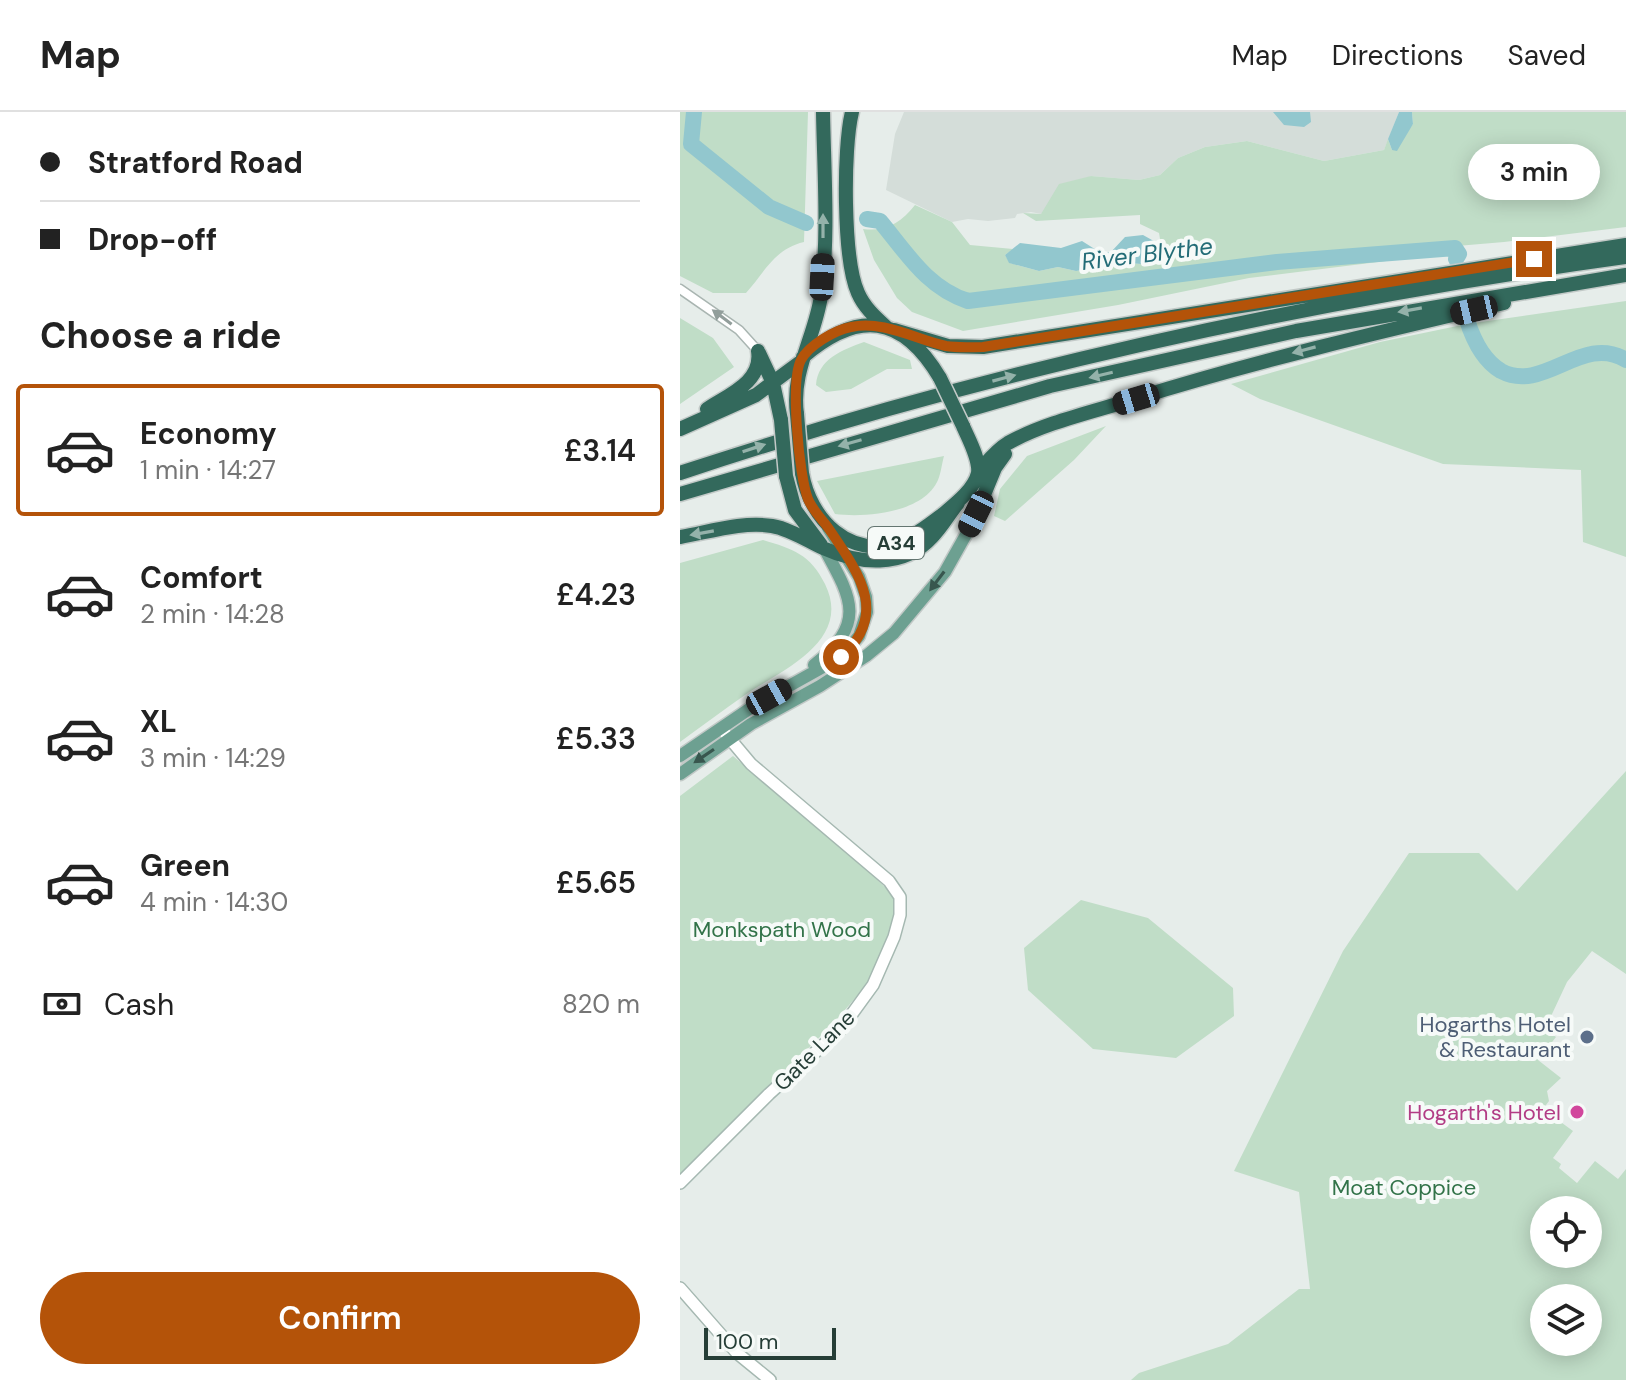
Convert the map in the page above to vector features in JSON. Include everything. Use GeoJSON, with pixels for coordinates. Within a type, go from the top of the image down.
{"type":"FeatureCollection","features":[{"type":"Feature","properties":{"kind":"highway"},"geometry":{"type":"LineString","coordinates":[[823,112],[821,294],[801,360],[795,400],[802,473],[809,501],[826,525]]}},
{"type":"Feature","properties":{"kind":"highway"},"geometry":{"type":"LineString","coordinates":[[852,112],[845,144],[845,170],[854,283],[864,302],[890,329],[918,348],[940,378],[963,426],[977,474]]}},
{"type":"Feature","properties":{"kind":"highway"},"geometry":{"type":"LineString","coordinates":[[680,429],[756,395],[839,331],[860,326],[890,329],[948,346],[983,347],[1626,245]]}},
{"type":"Feature","properties":{"kind":"highway"},"geometry":{"type":"LineString","coordinates":[[680,473],[757,447],[1033,370],[1331,304],[1626,257]]}},
{"type":"Feature","properties":{"kind":"highway"},"geometry":{"type":"LineString","coordinates":[[977,474],[1003,446],[1023,437],[1198,378],[1308,349],[1626,275]]}},
{"type":"Feature","properties":{"kind":"highway"},"geometry":{"type":"LineString","coordinates":[[680,494],[1050,386],[1296,331],[1626,275]]}},
{"type":"Feature","properties":{"kind":"highway"},"geometry":{"type":"LineString","coordinates":[[758,351],[773,383],[781,420],[786,476],[795,510],[824,548]]}},
{"type":"Feature","properties":{"kind":"highway"},"geometry":{"type":"LineString","coordinates":[[680,429],[754,375],[759,362],[758,351]]}},
{"type":"Feature","properties":{"kind":"highway"},"geometry":{"type":"LineString","coordinates":[[976,514],[995,468],[1023,437]]}},
{"type":"Feature","properties":{"kind":"highway","name":"A34"},"geometry":{"type":"LineString","coordinates":[[826,525],[856,542],[891,544],[913,536],[958,503],[977,474]]}},
{"type":"Feature","properties":{"kind":"highway"},"geometry":{"type":"LineString","coordinates":[[680,537],[758,524],[790,531],[847,558],[886,560],[909,554],[932,538],[958,503]]}},
{"type":"Feature","properties":{"kind":"main road"},"geometry":{"type":"LineString","coordinates":[[680,774],[729,739],[866,656],[894,633],[945,572],[976,514],[977,474]]}},
{"type":"Feature","properties":{"kind":"main road"},"geometry":{"type":"LineString","coordinates":[[680,756],[769,697],[841,657],[859,636],[867,612],[866,597],[859,577],[826,525]]}},
{"type":"Feature","properties":{"kind":"main road"},"geometry":{"type":"LineString","coordinates":[[769,697],[832,651],[846,631],[849,597],[824,548]]}},
{"type":"Feature","properties":{"kind":"street"},"geometry":{"type":"LineString","coordinates":[[680,289],[739,330],[758,351]]}},
{"type":"Feature","properties":{"kind":"street","name":"Gate Lane"},"geometry":{"type":"LineString","coordinates":[[680,1183],[769,1094],[841,1029],[873,985],[900,915],[900,897],[889,881],[751,764],[722,727]]}},
{"type":"Feature","properties":{"kind":"street"},"geometry":{"type":"LineString","coordinates":[[680,1288],[737,1353],[770,1380]]}},
{"type":"Feature","properties":{"kind":"shaded area"},"geometry":{"type":"Polygon","coordinates":[[[904,112],[1399,112],[1384,150],[1324,161],[1247,141],[1205,147],[1178,158],[1160,175],[1139,180],[1091,176],[1041,214],[1031,212],[1017,214],[1015,218],[952,222],[886,190],[895,134],[904,112]]]}},
{"type":"Feature","properties":{"kind":"green space"},"geometry":{"type":"Polygon","coordinates":[[[680,112],[808,112],[804,242],[777,256],[746,293],[713,293],[680,276],[680,112]]]}},
{"type":"Feature","properties":{"kind":"green space"},"geometry":{"type":"Polygon","coordinates":[[[1412,112],[1626,112],[1626,227],[1398,251],[1394,260],[1249,278],[1118,305],[963,331],[912,312],[897,298],[874,260],[863,229],[892,225],[915,205],[952,222],[970,245],[1013,249],[1005,255],[1010,263],[1039,271],[1058,267],[1076,271],[1141,264],[1161,245],[1159,233],[1140,224],[1140,215],[1036,221],[1023,213],[1041,214],[1059,184],[1091,176],[1139,180],[1160,175],[1178,158],[1205,147],[1247,141],[1324,161],[1384,150],[1388,139],[1392,150],[1413,124],[1412,112]]]}},
{"type":"Feature","properties":{"kind":"green space"},"geometry":{"type":"Polygon","coordinates":[[[1626,301],[1626,557],[1583,542],[1581,470],[1443,464],[1260,399],[1231,384],[1380,342],[1467,324],[1626,301]]]}},
{"type":"Feature","properties":{"kind":"green space"},"geometry":{"type":"Polygon","coordinates":[[[680,318],[713,338],[734,367],[680,404],[680,318]]]}},
{"type":"Feature","properties":{"kind":"green space"},"geometry":{"type":"Polygon","coordinates":[[[864,342],[910,360],[912,369],[887,369],[851,389],[826,392],[816,385],[826,362],[864,342]]]}},
{"type":"Feature","properties":{"kind":"green space"},"geometry":{"type":"Polygon","coordinates":[[[1106,426],[1074,460],[1005,521],[994,516],[1000,489],[1027,456],[1106,426]]]}},
{"type":"Feature","properties":{"kind":"green space"},"geometry":{"type":"Polygon","coordinates":[[[944,456],[939,477],[931,491],[907,506],[877,514],[835,514],[817,481],[944,456]]]}},
{"type":"Feature","properties":{"kind":"green space"},"geometry":{"type":"Polygon","coordinates":[[[763,540],[800,554],[813,566],[825,584],[831,604],[830,622],[822,638],[794,664],[680,742],[680,563],[763,540]]]}},
{"type":"Feature","properties":{"kind":"green space","name":"Monkspath Wood"},"geometry":{"type":"Polygon","coordinates":[[[733,756],[856,859],[896,898],[893,926],[869,982],[832,1025],[680,1174],[680,796],[733,756]]]}},
{"type":"Feature","properties":{"kind":"green space","name":"Moat Coppice"},"geometry":{"type":"Polygon","coordinates":[[[1626,771],[1626,974],[1592,951],[1567,982],[1545,1029],[1556,1037],[1538,1060],[1561,1078],[1547,1091],[1549,1101],[1543,1109],[1573,1131],[1553,1158],[1561,1164],[1559,1168],[1577,1183],[1595,1161],[1618,1179],[1626,1169],[1626,1380],[1131,1380],[1139,1373],[1228,1344],[1299,1289],[1310,1289],[1299,1192],[1234,1171],[1343,951],[1409,853],[1479,853],[1517,891],[1626,771]]]}},
{"type":"Feature","properties":{"kind":"green space"},"geometry":{"type":"Polygon","coordinates":[[[1081,900],[1148,918],[1233,988],[1234,1016],[1176,1058],[1093,1049],[1028,990],[1024,948],[1081,900]]]}},
{"type":"Feature","properties":{"kind":"water"},"geometry":{"type":"Polygon","coordinates":[[[1273,112],[1310,112],[1311,122],[1304,127],[1284,125],[1273,112]]]}},
{"type":"Feature","properties":{"kind":"water"},"geometry":{"type":"Polygon","coordinates":[[[1399,112],[1412,112],[1413,124],[1397,151],[1392,150],[1388,139],[1399,112]]]}},
{"type":"Feature","properties":{"kind":"water"},"geometry":{"type":"Polygon","coordinates":[[[1143,235],[1161,245],[1141,264],[1076,271],[1058,267],[1039,271],[1009,263],[1005,255],[1020,243],[1061,248],[1082,241],[1101,253],[1111,252],[1125,237],[1143,235]]]}},
{"type":"Feature","properties":{"kind":"waterway","name":"River Blythe"},"geometry":{"type":"LineString","coordinates":[[694,112],[691,144],[769,207],[806,223]]}},
{"type":"Feature","properties":{"kind":"waterway","name":"River Blythe"},"geometry":{"type":"LineString","coordinates":[[867,219],[880,221],[929,278],[968,301],[1277,262],[1455,248],[1459,254],[1456,259]]}},
{"type":"Feature","properties":{"kind":"waterway","name":"River Blythe"},"geometry":{"type":"LineString","coordinates":[[1467,320],[1476,342],[1489,361],[1501,371],[1517,376],[1548,371],[1594,354],[1610,354],[1626,360]]}},
{"type":"Feature","properties":{"kind":"place","name":"Hogarths Hotel & Restaurant"},"geometry":{"type":"Point","coordinates":[1587,1037]}},
{"type":"Feature","properties":{"kind":"place","name":"Hogarth's Hotel"},"geometry":{"type":"Point","coordinates":[1577,1112]}},
{"type":"Feature","properties":{"kind":"route"},"geometry":{"type":"LineString","coordinates":[[841,657],[852,648],[865,625],[866,597],[859,577],[814,511],[805,491],[795,400],[799,363],[822,340],[850,327],[886,327],[948,346],[983,347],[1534,259]]}}]}
